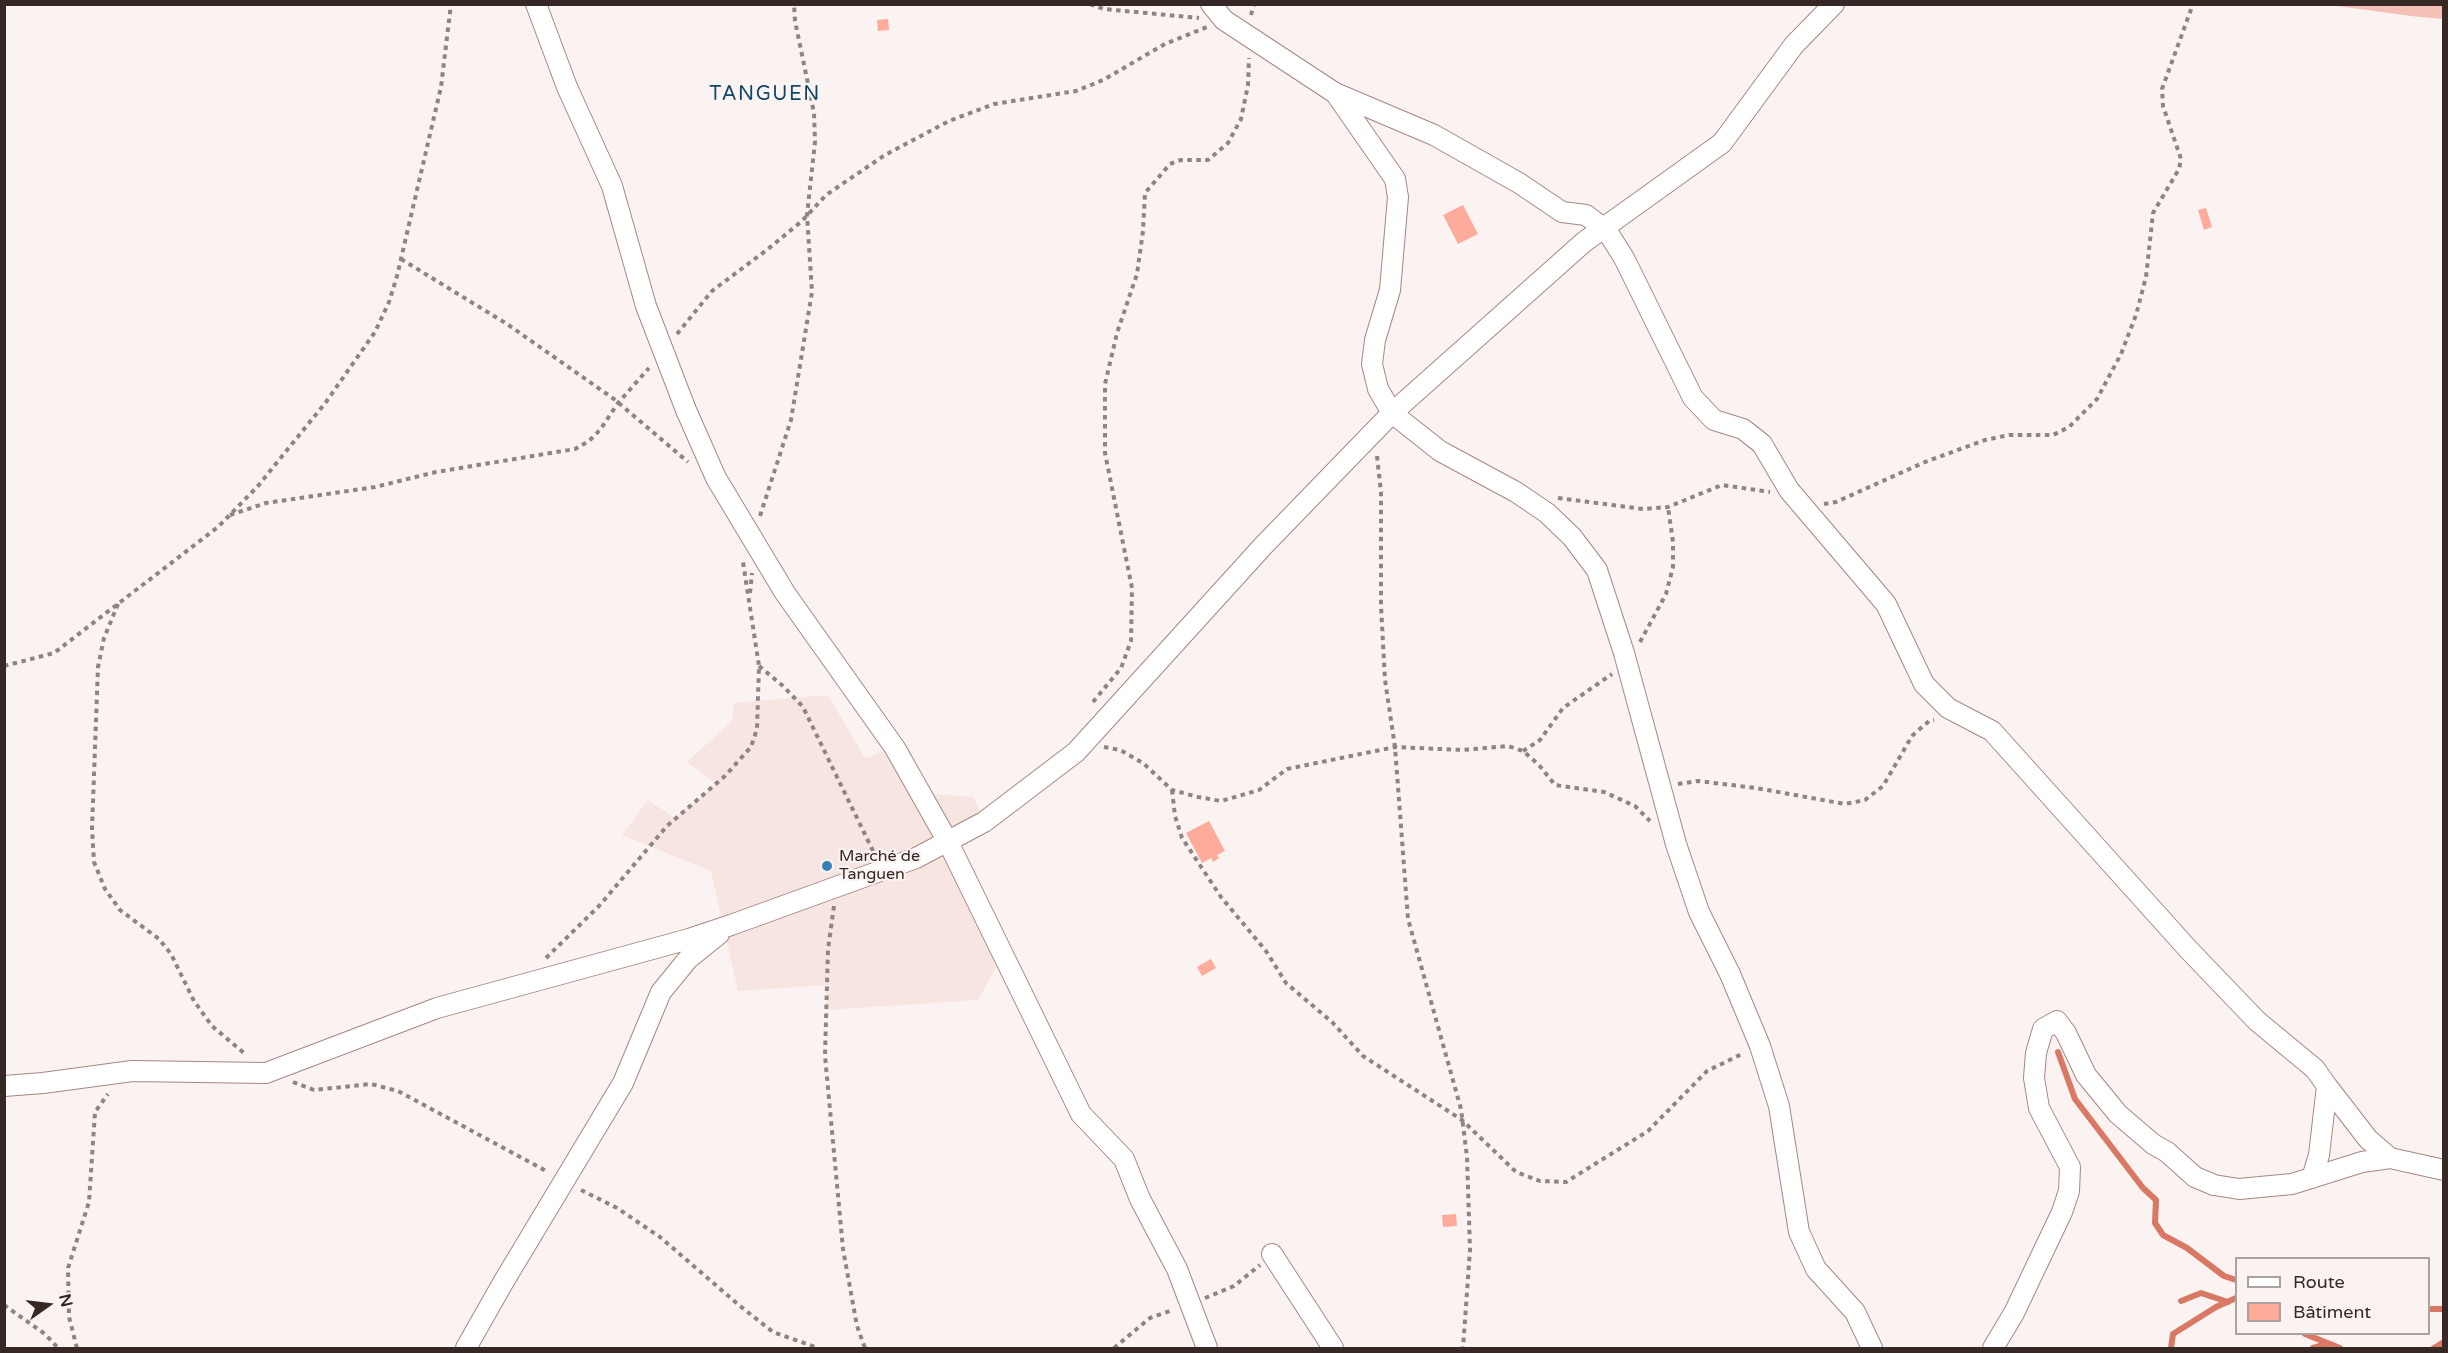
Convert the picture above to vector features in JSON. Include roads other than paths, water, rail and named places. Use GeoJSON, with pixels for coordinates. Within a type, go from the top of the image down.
{"type":"FeatureCollection","features":[{"type":"Feature","properties":{"kind":"street"},"geometry":{"type":"LineString","coordinates":[[536,4],[567,87],[612,186],[646,306],[686,410],[716,478],[785,593],[895,748],[948,842],[1081,1114],[1124,1159],[1140,1199],[1177,1269],[1207,1348]]}},
{"type":"Feature","properties":{"kind":"street"},"geometry":{"type":"LineString","coordinates":[[4,1086],[132,1071],[266,1073],[437,1008],[731,926],[916,858],[984,822],[1076,752],[1264,545],[1392,413],[1584,242],[1722,143],[1794,45],[1834,4]]}},
{"type":"Feature","properties":{"kind":"street"},"geometry":{"type":"LineString","coordinates":[[1218,12],[1335,93],[1434,135],[1519,183],[1562,212],[1586,215],[1603,228],[1624,258],[1693,398],[1714,420],[1743,429],[1762,444],[1796,500],[1886,604],[1924,684],[1948,708],[1992,731],[2188,949],[2257,1021],[2314,1069],[2368,1139],[2390,1158]]}},
{"type":"Feature","properties":{"kind":"street"},"geometry":{"type":"LineString","coordinates":[[1335,93],[1386,164],[1395,179],[1398,196],[1390,290],[1375,340],[1371,364],[1378,389],[1392,413],[1440,451],[1516,492],[1547,513],[1572,537],[1597,570],[1624,653],[1676,844],[1699,912],[1730,974],[1760,1046],[1779,1106],[1799,1232],[1816,1269],[1855,1312],[1872,1348]]}},
{"type":"Feature","properties":{"kind":"street"},"geometry":{"type":"LineString","coordinates":[[466,1348],[623,1083],[661,992],[688,958],[731,926]]}},
{"type":"Feature","properties":{"kind":"street"},"geometry":{"type":"LineString","coordinates":[[1993,1348],[2014,1313],[2062,1212],[2069,1191],[2070,1167],[2039,1108],[2034,1078],[2036,1053],[2043,1029],[2057,1021],[2066,1033],[2086,1075],[2118,1114],[2195,1177],[2214,1185],[2239,1189],[2292,1184],[2362,1162],[2390,1158],[2444,1170]]}},
{"type":"Feature","properties":{"kind":"street"},"geometry":{"type":"LineString","coordinates":[[2312,1178],[2319,1155],[2327,1086]]}},
{"type":"Feature","properties":{"kind":"street"},"geometry":{"type":"LineString","coordinates":[[1272,1254],[1333,1348]]}},
{"type":"Feature","properties":{"kind":"waterway"},"geometry":{"type":"LineString","coordinates":[[2058,1052],[2075,1099],[2143,1188],[2156,1200],[2155,1223],[2163,1235],[2187,1248],[2224,1276],[2235,1280]]}},
{"type":"Feature","properties":{"kind":"waterway"},"geometry":{"type":"LineString","coordinates":[[2181,1301],[2201,1293],[2228,1302]]}},
{"type":"Feature","properties":{"kind":"waterway"},"geometry":{"type":"LineString","coordinates":[[2171,1348],[2173,1334],[2216,1307],[2235,1298]]}},
{"type":"Feature","properties":{"kind":"waterway"},"geometry":{"type":"LineString","coordinates":[[2430,1309],[2444,1309]]}},
{"type":"Feature","properties":{"kind":"waterway"},"geometry":{"type":"LineString","coordinates":[[2308,1335],[2340,1348]]}},
{"type":"Feature","properties":{"kind":"waterway"},"geometry":{"type":"LineString","coordinates":[[2434,1348],[2444,1342]]}},
{"type":"Feature","properties":{"kind":"waterway"},"geometry":{"type":"LineString","coordinates":[[2313,1348],[2327,1344]]}},
{"type":"Feature","properties":{"kind":"place","name":"Marché de Tanguen"},"geometry":{"type":"Point","coordinates":[827,866]}},
{"type":"Feature","properties":{"kind":"district","name":"TANGUEN"},"geometry":{"type":"Point","coordinates":[765,95]}}]}
